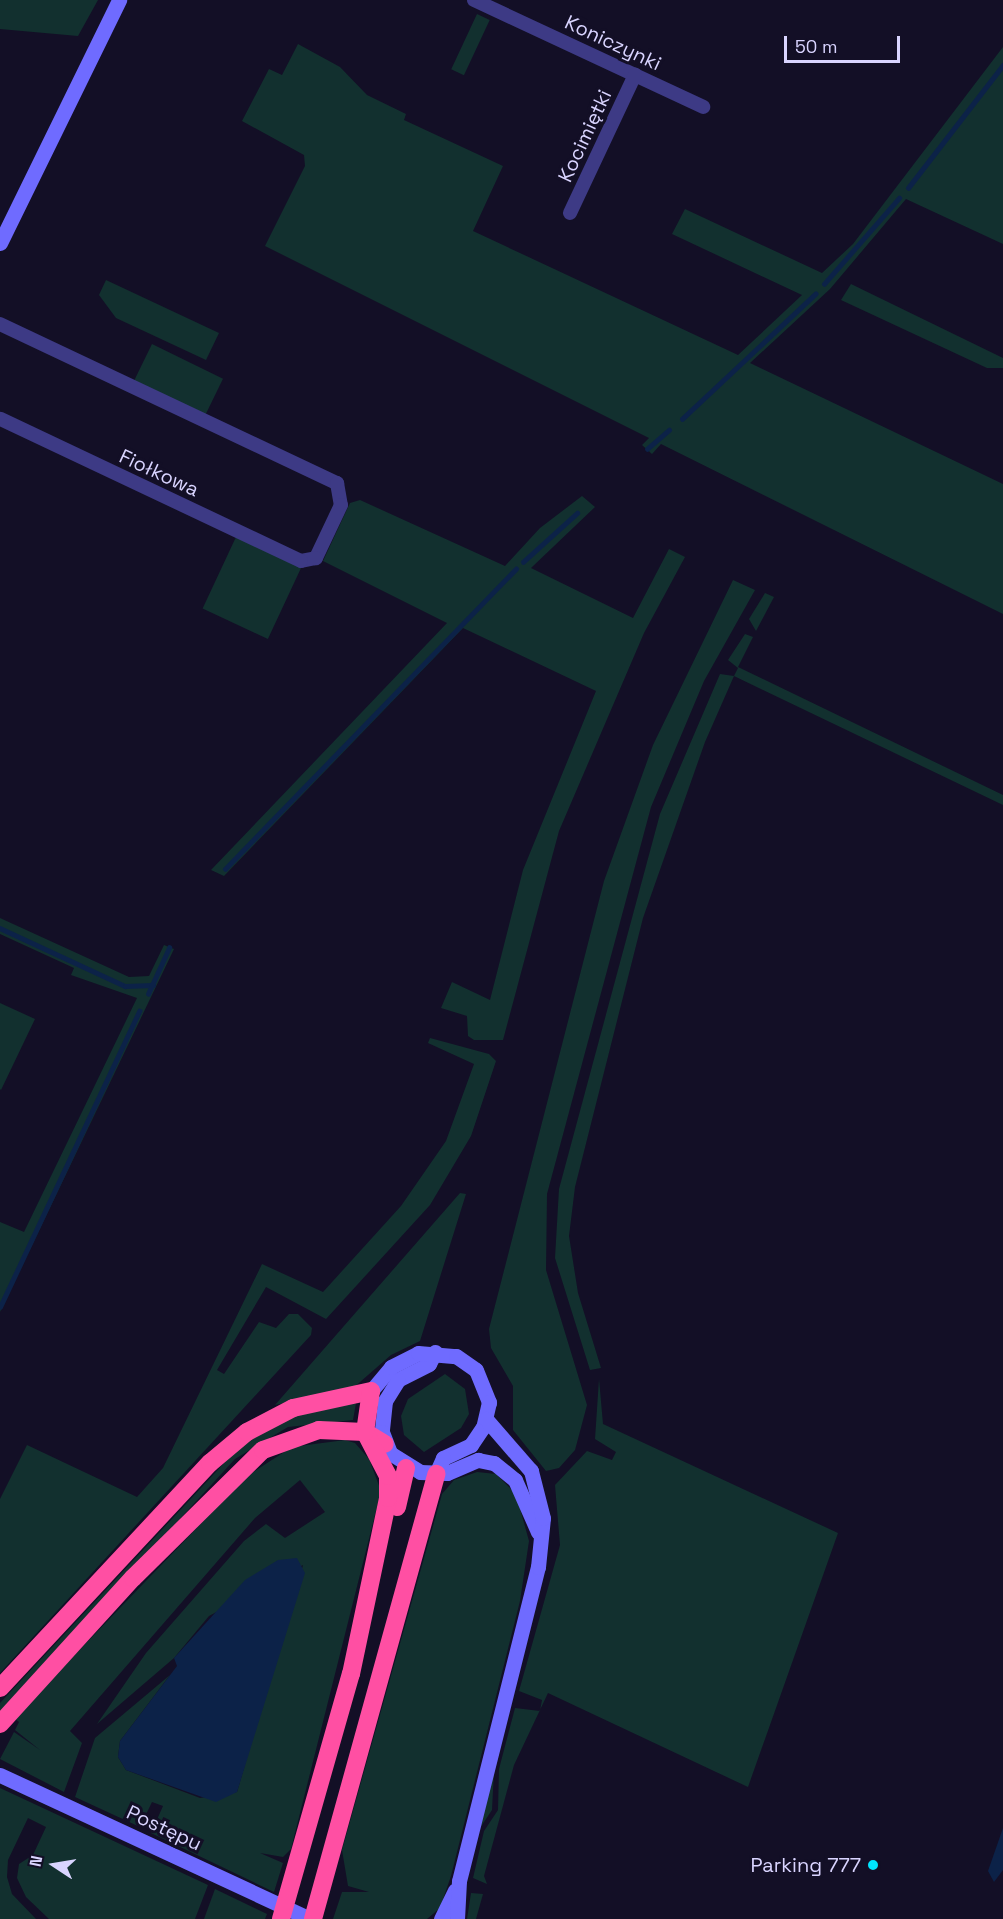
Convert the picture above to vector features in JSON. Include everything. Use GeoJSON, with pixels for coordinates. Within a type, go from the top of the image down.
{"type":"FeatureCollection","features":[{"type":"Feature","properties":{"kind":"highway"},"geometry":{"type":"LineString","coordinates":[[0,1688],[210,1463],[247,1432],[304,1404],[371,1391],[365,1432],[390,1489],[351,1674],[281,1919]]}},
{"type":"Feature","properties":{"kind":"highway"},"geometry":{"type":"LineString","coordinates":[[0,1724],[248,1462],[298,1434],[365,1432],[385,1444]]}},
{"type":"Feature","properties":{"kind":"highway"},"geometry":{"type":"LineString","coordinates":[[351,1674],[363,1645],[406,1467]]}},
{"type":"Feature","properties":{"kind":"highway"},"geometry":{"type":"LineString","coordinates":[[314,1915],[436,1474]]}},
{"type":"Feature","properties":{"kind":"main road"},"geometry":{"type":"LineString","coordinates":[[0,243],[119,0]]}},
{"type":"Feature","properties":{"kind":"main road"},"geometry":{"type":"LineString","coordinates":[[435,1352],[429,1364],[398,1380],[388,1394],[381,1421],[385,1444],[406,1467],[436,1474],[478,1460],[494,1463],[515,1480],[529,1504],[540,1543]]}},
{"type":"Feature","properties":{"kind":"main road"},"geometry":{"type":"LineString","coordinates":[[371,1391],[401,1360],[435,1352],[456,1356],[476,1370],[488,1394],[486,1419],[475,1440],[443,1458],[436,1474]]}},
{"type":"Feature","properties":{"kind":"main road"},"geometry":{"type":"LineString","coordinates":[[457,1919],[459,1881],[540,1543],[543,1509],[531,1471],[486,1419]]}},
{"type":"Feature","properties":{"kind":"main road","name":"Postępu"},"geometry":{"type":"LineString","coordinates":[[0,1775],[314,1915]]}},
{"type":"Feature","properties":{"kind":"main road"},"geometry":{"type":"LineString","coordinates":[[441,1919],[459,1881]]}},
{"type":"Feature","properties":{"kind":"street","name":"Koniczynki"},"geometry":{"type":"LineString","coordinates":[[474,0],[703,107]]}},
{"type":"Feature","properties":{"kind":"street","name":"Kocimiętki"},"geometry":{"type":"LineString","coordinates":[[570,213],[635,75]]}},
{"type":"Feature","properties":{"kind":"street","name":"Fiołkowa"},"geometry":{"type":"LineString","coordinates":[[0,324],[337,483],[341,505],[316,558],[301,561],[0,419]]}},
{"type":"Feature","properties":{"kind":"green space"},"geometry":{"type":"Polygon","coordinates":[[[0,0],[98,0],[78,36],[0,29],[0,0]]]}},
{"type":"Feature","properties":{"kind":"green space"},"geometry":{"type":"Polygon","coordinates":[[[477,14],[490,20],[464,75],[451,69],[477,14]]]}},
{"type":"Feature","properties":{"kind":"green space"},"geometry":{"type":"Polygon","coordinates":[[[298,44],[340,67],[367,95],[406,114],[404,120],[503,166],[473,231],[738,355],[802,295],[672,234],[685,209],[822,273],[853,244],[1003,47],[1003,244],[906,199],[830,289],[750,363],[1003,484],[1003,614],[661,444],[652,454],[642,445],[649,438],[265,246],[305,166],[304,155],[242,121],[269,69],[282,75],[298,44]]]}},
{"type":"Feature","properties":{"kind":"green space"},"geometry":{"type":"Polygon","coordinates":[[[106,280],[219,333],[206,360],[116,318],[99,295],[106,280]]]}},
{"type":"Feature","properties":{"kind":"green space"},"geometry":{"type":"Polygon","coordinates":[[[851,284],[1003,358],[1003,368],[987,368],[841,300],[851,284]]]}},
{"type":"Feature","properties":{"kind":"green space"},"geometry":{"type":"Polygon","coordinates":[[[152,344],[223,379],[205,416],[134,382],[152,344]]]}},
{"type":"Feature","properties":{"kind":"green space"},"geometry":{"type":"Polygon","coordinates":[[[582,496],[595,507],[531,568],[633,618],[669,549],[685,557],[644,633],[559,831],[503,1040],[474,1040],[468,1036],[467,1016],[441,1008],[452,982],[490,1000],[523,870],[596,691],[463,628],[224,876],[211,870],[447,623],[323,561],[350,503],[360,500],[505,566],[540,528],[582,496]]]}},
{"type":"Feature","properties":{"kind":"green space"},"geometry":{"type":"Polygon","coordinates":[[[236,537],[301,567],[268,639],[203,609],[236,537]]]}},
{"type":"Feature","properties":{"kind":"green space"},"geometry":{"type":"Polygon","coordinates":[[[733,580],[755,590],[704,681],[651,807],[547,1194],[546,1270],[587,1405],[575,1450],[559,1468],[546,1471],[513,1430],[513,1386],[491,1348],[489,1329],[604,881],[653,745],[733,580]]]}},
{"type":"Feature","properties":{"kind":"green space"},"geometry":{"type":"Polygon","coordinates":[[[765,593],[774,597],[756,631],[749,619],[765,593]]]}},
{"type":"Feature","properties":{"kind":"green space"},"geometry":{"type":"Polygon","coordinates":[[[745,634],[753,637],[738,667],[1003,795],[1003,805],[734,676],[738,668],[728,660],[745,634]]]}},
{"type":"Feature","properties":{"kind":"green space"},"geometry":{"type":"Polygon","coordinates":[[[720,674],[734,676],[705,742],[643,918],[575,1187],[569,1236],[578,1293],[601,1368],[590,1370],[555,1258],[559,1189],[660,814],[720,674]]]}},
{"type":"Feature","properties":{"kind":"green space"},"geometry":{"type":"Polygon","coordinates":[[[0,918],[129,977],[149,976],[164,945],[174,949],[0,1312],[0,1222],[24,1232],[137,998],[71,975],[74,968],[0,934],[0,918]]]}},
{"type":"Feature","properties":{"kind":"green space"},"geometry":{"type":"Polygon","coordinates":[[[0,1003],[35,1019],[1,1090],[0,1089],[0,1003]]]}},
{"type":"Feature","properties":{"kind":"green space"},"geometry":{"type":"Polygon","coordinates":[[[430,1038],[489,1054],[496,1061],[471,1136],[430,1205],[326,1319],[266,1287],[217,1370],[224,1374],[259,1322],[276,1328],[289,1314],[298,1314],[312,1328],[311,1335],[0,1673],[0,1499],[27,1445],[137,1497],[163,1468],[262,1264],[323,1292],[401,1206],[446,1141],[474,1064],[428,1043],[430,1038]]]}},
{"type":"Feature","properties":{"kind":"green space"},"geometry":{"type":"Polygon","coordinates":[[[460,1193],[466,1194],[420,1341],[391,1355],[352,1389],[275,1405],[460,1193]]]}},
{"type":"Feature","properties":{"kind":"green space"},"geometry":{"type":"Polygon","coordinates":[[[445,1374],[465,1389],[469,1414],[461,1428],[424,1452],[404,1435],[401,1416],[408,1399],[445,1374]]]}},
{"type":"Feature","properties":{"kind":"green space"},"geometry":{"type":"Polygon","coordinates":[[[599,1379],[603,1424],[838,1533],[748,1787],[548,1693],[540,1709],[542,1700],[519,1691],[560,1545],[555,1485],[587,1451],[612,1460],[616,1452],[595,1439],[599,1379]]]}},
{"type":"Feature","properties":{"kind":"green space"},"geometry":{"type":"Polygon","coordinates":[[[356,1403],[353,1420],[288,1427],[235,1459],[0,1715],[0,1703],[242,1444],[285,1418],[356,1403]]]}},
{"type":"Feature","properties":{"kind":"green space"},"geometry":{"type":"Polygon","coordinates":[[[345,1440],[355,1443],[369,1459],[381,1491],[291,1849],[283,1857],[260,1853],[283,1863],[274,1892],[151,1833],[163,1806],[152,1802],[140,1827],[75,1797],[95,1738],[170,1675],[120,1741],[118,1757],[126,1770],[200,1798],[237,1792],[303,1565],[209,1616],[174,1658],[97,1724],[146,1653],[244,1541],[266,1524],[285,1538],[325,1512],[300,1480],[255,1518],[70,1731],[82,1743],[64,1792],[0,1759],[14,1732],[40,1750],[15,1730],[19,1722],[14,1718],[247,1476],[292,1447],[345,1440]]]}},
{"type":"Feature","properties":{"kind":"green space"},"geometry":{"type":"Polygon","coordinates":[[[477,1472],[496,1474],[516,1494],[529,1541],[520,1601],[451,1876],[440,1908],[427,1919],[333,1919],[342,1892],[369,1892],[348,1886],[342,1850],[442,1494],[454,1480],[477,1472]]]}},
{"type":"Feature","properties":{"kind":"green space"},"geometry":{"type":"Polygon","coordinates":[[[515,1708],[540,1711],[514,1765],[484,1876],[487,1884],[473,1878],[484,1831],[498,1810],[499,1769],[515,1708]]]}},
{"type":"Feature","properties":{"kind":"green space"},"geometry":{"type":"Polygon","coordinates":[[[494,1771],[492,1810],[480,1828],[494,1771]]]}},
{"type":"Feature","properties":{"kind":"green space"},"geometry":{"type":"Polygon","coordinates":[[[0,1788],[208,1885],[195,1919],[49,1919],[26,1897],[17,1878],[19,1864],[33,1855],[46,1827],[28,1818],[8,1860],[7,1877],[12,1894],[36,1919],[0,1919],[0,1788]]]}},
{"type":"Feature","properties":{"kind":"green space"},"geometry":{"type":"Polygon","coordinates":[[[215,1889],[267,1914],[265,1919],[204,1919],[215,1889]]]}},
{"type":"Feature","properties":{"kind":"green space"},"geometry":{"type":"Polygon","coordinates":[[[471,1893],[483,1894],[476,1919],[467,1919],[471,1893]]]}},
{"type":"Feature","properties":{"kind":"water"},"geometry":{"type":"Polygon","coordinates":[[[297,1558],[305,1573],[237,1792],[216,1802],[126,1770],[118,1757],[120,1741],[177,1666],[174,1658],[245,1580],[278,1560],[297,1558]]]}},
{"type":"Feature","properties":{"kind":"water"},"geometry":{"type":"Polygon","coordinates":[[[1003,1828],[1003,1870],[994,1882],[988,1871],[1003,1828]]]}},
{"type":"Feature","properties":{"kind":"waterway"},"geometry":{"type":"LineString","coordinates":[[908,188],[1003,65]]}},
{"type":"Feature","properties":{"kind":"waterway"},"geometry":{"type":"LineString","coordinates":[[824,284],[899,198]]}},
{"type":"Feature","properties":{"kind":"waterway"},"geometry":{"type":"LineString","coordinates":[[682,419],[815,294]]}},
{"type":"Feature","properties":{"kind":"waterway"},"geometry":{"type":"LineString","coordinates":[[647,449],[669,430]]}},
{"type":"Feature","properties":{"kind":"waterway"},"geometry":{"type":"LineString","coordinates":[[523,562],[577,513]]}},
{"type":"Feature","properties":{"kind":"waterway"},"geometry":{"type":"LineString","coordinates":[[225,869],[516,569]]}},
{"type":"Feature","properties":{"kind":"waterway"},"geometry":{"type":"LineString","coordinates":[[0,928],[125,986],[153,985]]}},
{"type":"Feature","properties":{"kind":"waterway"},"geometry":{"type":"LineString","coordinates":[[148,994],[169,948]]}},
{"type":"Feature","properties":{"kind":"waterway"},"geometry":{"type":"LineString","coordinates":[[0,1307],[139,1011]]}},
{"type":"Feature","properties":{"kind":"place","name":"Parking 777"},"geometry":{"type":"Point","coordinates":[873,1865]}}]}
